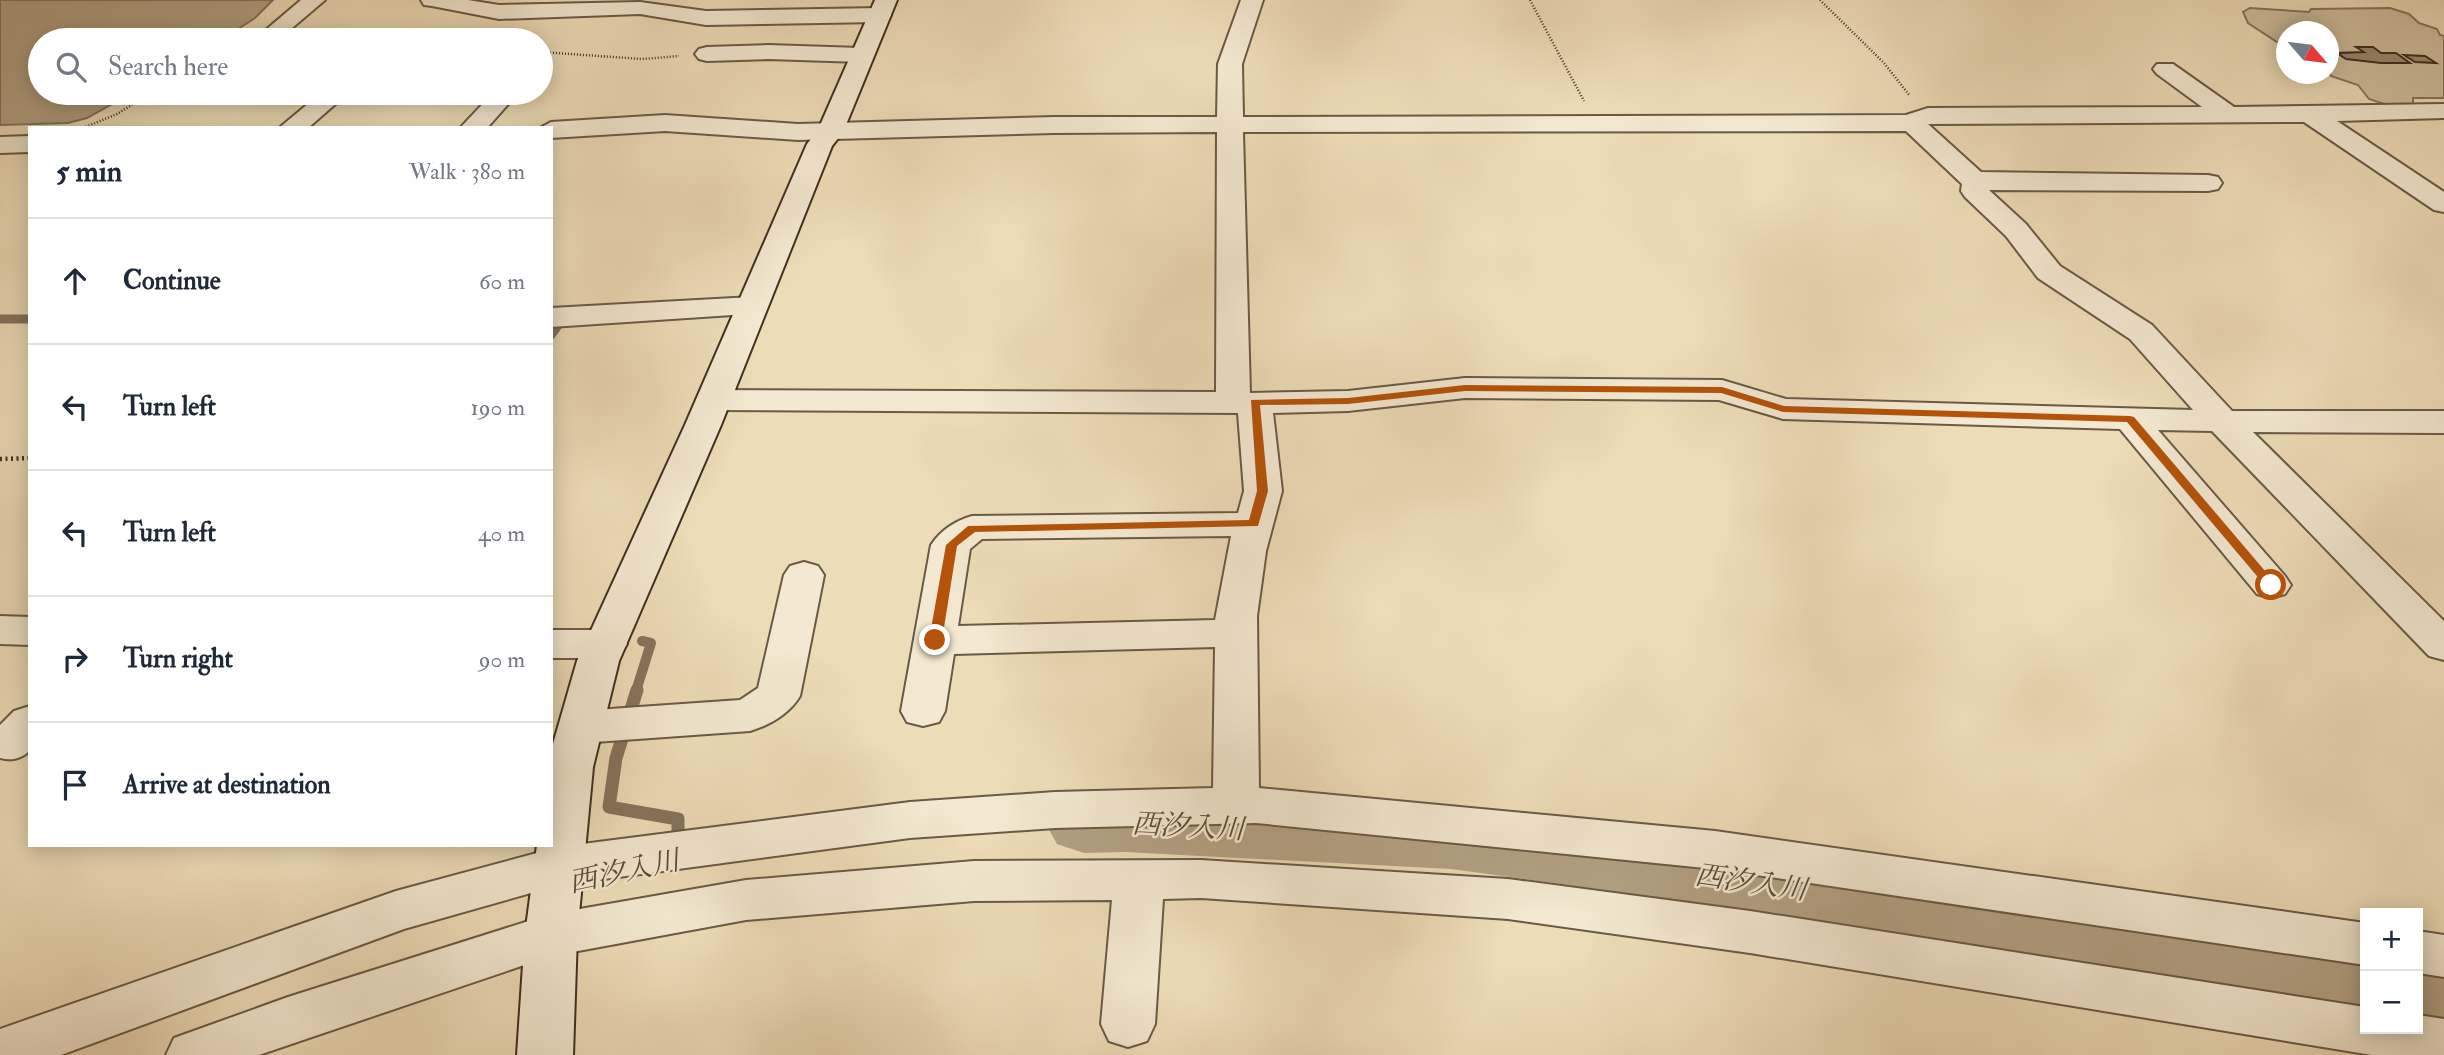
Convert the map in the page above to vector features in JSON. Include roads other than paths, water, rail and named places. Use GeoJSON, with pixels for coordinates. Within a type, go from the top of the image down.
{"type":"FeatureCollection","features":[{"type":"Feature","properties":{"kind":"street"},"geometry":{"type":"LineString","coordinates":[[280,28],[314,0]]}},
{"type":"Feature","properties":{"kind":"street"},"geometry":{"type":"LineString","coordinates":[[432,0],[499,12],[676,7],[706,18],[883,7],[830,132],[820,144],[713,400],[598,661],[610,725]]}},
{"type":"Feature","properties":{"kind":"street"},"geometry":{"type":"LineString","coordinates":[[1236,806],[1236,616],[1246,551],[1263,491],[1244,402],[1228,126],[1230,64],[1252,0]]}},
{"type":"Feature","properties":{"kind":"street"},"geometry":{"type":"LineString","coordinates":[[707,54],[768,52],[861,55]]}},
{"type":"Feature","properties":{"kind":"street"},"geometry":{"type":"LineString","coordinates":[[2165,69],[2228,114]]}},
{"type":"Feature","properties":{"kind":"street"},"geometry":{"type":"LineString","coordinates":[[2015,92],[2040,115]]}},
{"type":"Feature","properties":{"kind":"street"},"geometry":{"type":"LineString","coordinates":[[295,126],[321,105]]}},
{"type":"Feature","properties":{"kind":"street"},"geometry":{"type":"LineString","coordinates":[[475,126],[495,105]]}},
{"type":"Feature","properties":{"kind":"street"},"geometry":{"type":"LineString","coordinates":[[553,130],[665,122],[830,132],[1054,125],[1600,125],[1920,120],[2081,114],[2444,111]]}},
{"type":"Feature","properties":{"kind":"street"},"geometry":{"type":"LineString","coordinates":[[2081,114],[2106,139]]}},
{"type":"Feature","properties":{"kind":"street"},"geometry":{"type":"LineString","coordinates":[[2309,114],[2444,204]]}},
{"type":"Feature","properties":{"kind":"street"},"geometry":{"type":"LineString","coordinates":[[1920,120],[1978,184],[1975,191],[2016,230],[2049,272],[2141,331],[2222,421],[2444,646]]}},
{"type":"Feature","properties":{"kind":"street"},"geometry":{"type":"LineString","coordinates":[[0,145],[28,144]]}},
{"type":"Feature","properties":{"kind":"street"},"geometry":{"type":"LineString","coordinates":[[2401,175],[2444,175]]}},
{"type":"Feature","properties":{"kind":"street"},"geometry":{"type":"LineString","coordinates":[[1973,180],[2208,183]]}},
{"type":"Feature","properties":{"kind":"street"},"geometry":{"type":"LineString","coordinates":[[553,318],[752,306]]}},
{"type":"Feature","properties":{"kind":"street"},"geometry":{"type":"LineString","coordinates":[[713,400],[1348,401],[1465,388],[1722,390],[1783,409],[2222,421],[2444,422]]}},
{"type":"Feature","properties":{"kind":"street"},"geometry":{"type":"LineString","coordinates":[[2130,419],[2271,585]]}},
{"type":"Feature","properties":{"kind":"street"},"geometry":{"type":"LineString","coordinates":[[923,711],[951,545],[972,528],[1254,524]]}},
{"type":"Feature","properties":{"kind":"street"},"geometry":{"type":"LineString","coordinates":[[545,1055],[551,935],[570,767],[610,725],[750,715],[778,696],[804,575]]}},
{"type":"Feature","properties":{"kind":"street"},"geometry":{"type":"LineString","coordinates":[[935,640],[1237,633]]}},
{"type":"Feature","properties":{"kind":"street"},"geometry":{"type":"LineString","coordinates":[[553,643],[606,644]]}},
{"type":"Feature","properties":{"kind":"street"},"geometry":{"type":"LineString","coordinates":[[0,1053],[396,911],[559,866],[910,820],[1055,810],[1256,805],[1715,850],[2360,943]]}},
{"type":"Feature","properties":{"kind":"street"},"geometry":{"type":"LineString","coordinates":[[1128,1024],[1139,880]]}},
{"type":"Feature","properties":{"kind":"street"},"geometry":{"type":"LineString","coordinates":[[194,1055],[288,1020],[551,935],[746,900],[974,881],[1139,880],[1333,886],[1508,899],[1750,932],[2444,1043]]}},
{"type":"Feature","properties":{"kind":"street"},"geometry":{"type":"LineString","coordinates":[[2423,953],[2444,956]]}},
{"type":"Feature","properties":{"kind":"waterway"},"geometry":{"type":"LineString","coordinates":[[0,319],[28,319]]}},
{"type":"Feature","properties":{"kind":"waterway"},"geometry":{"type":"LineString","coordinates":[[553,332],[562,320]]}},
{"type":"Feature","properties":{"kind":"waterway"},"geometry":{"type":"LineString","coordinates":[[636,691],[651,643],[642,641]]}},
{"type":"Feature","properties":{"kind":"waterway"},"geometry":{"type":"LineString","coordinates":[[637,690],[616,758],[609,807],[678,819],[678,833]]}},
{"type":"Feature","properties":{"kind":"waterway","name":"西汐入川"},"geometry":{"type":"LineString","coordinates":[[1084,824],[1125,823],[1451,840],[1727,876],[2360,970]]}},
{"type":"Feature","properties":{"kind":"waterway","name":"西汐入川"},"geometry":{"type":"LineString","coordinates":[[2423,980],[2444,983]]}}]}
